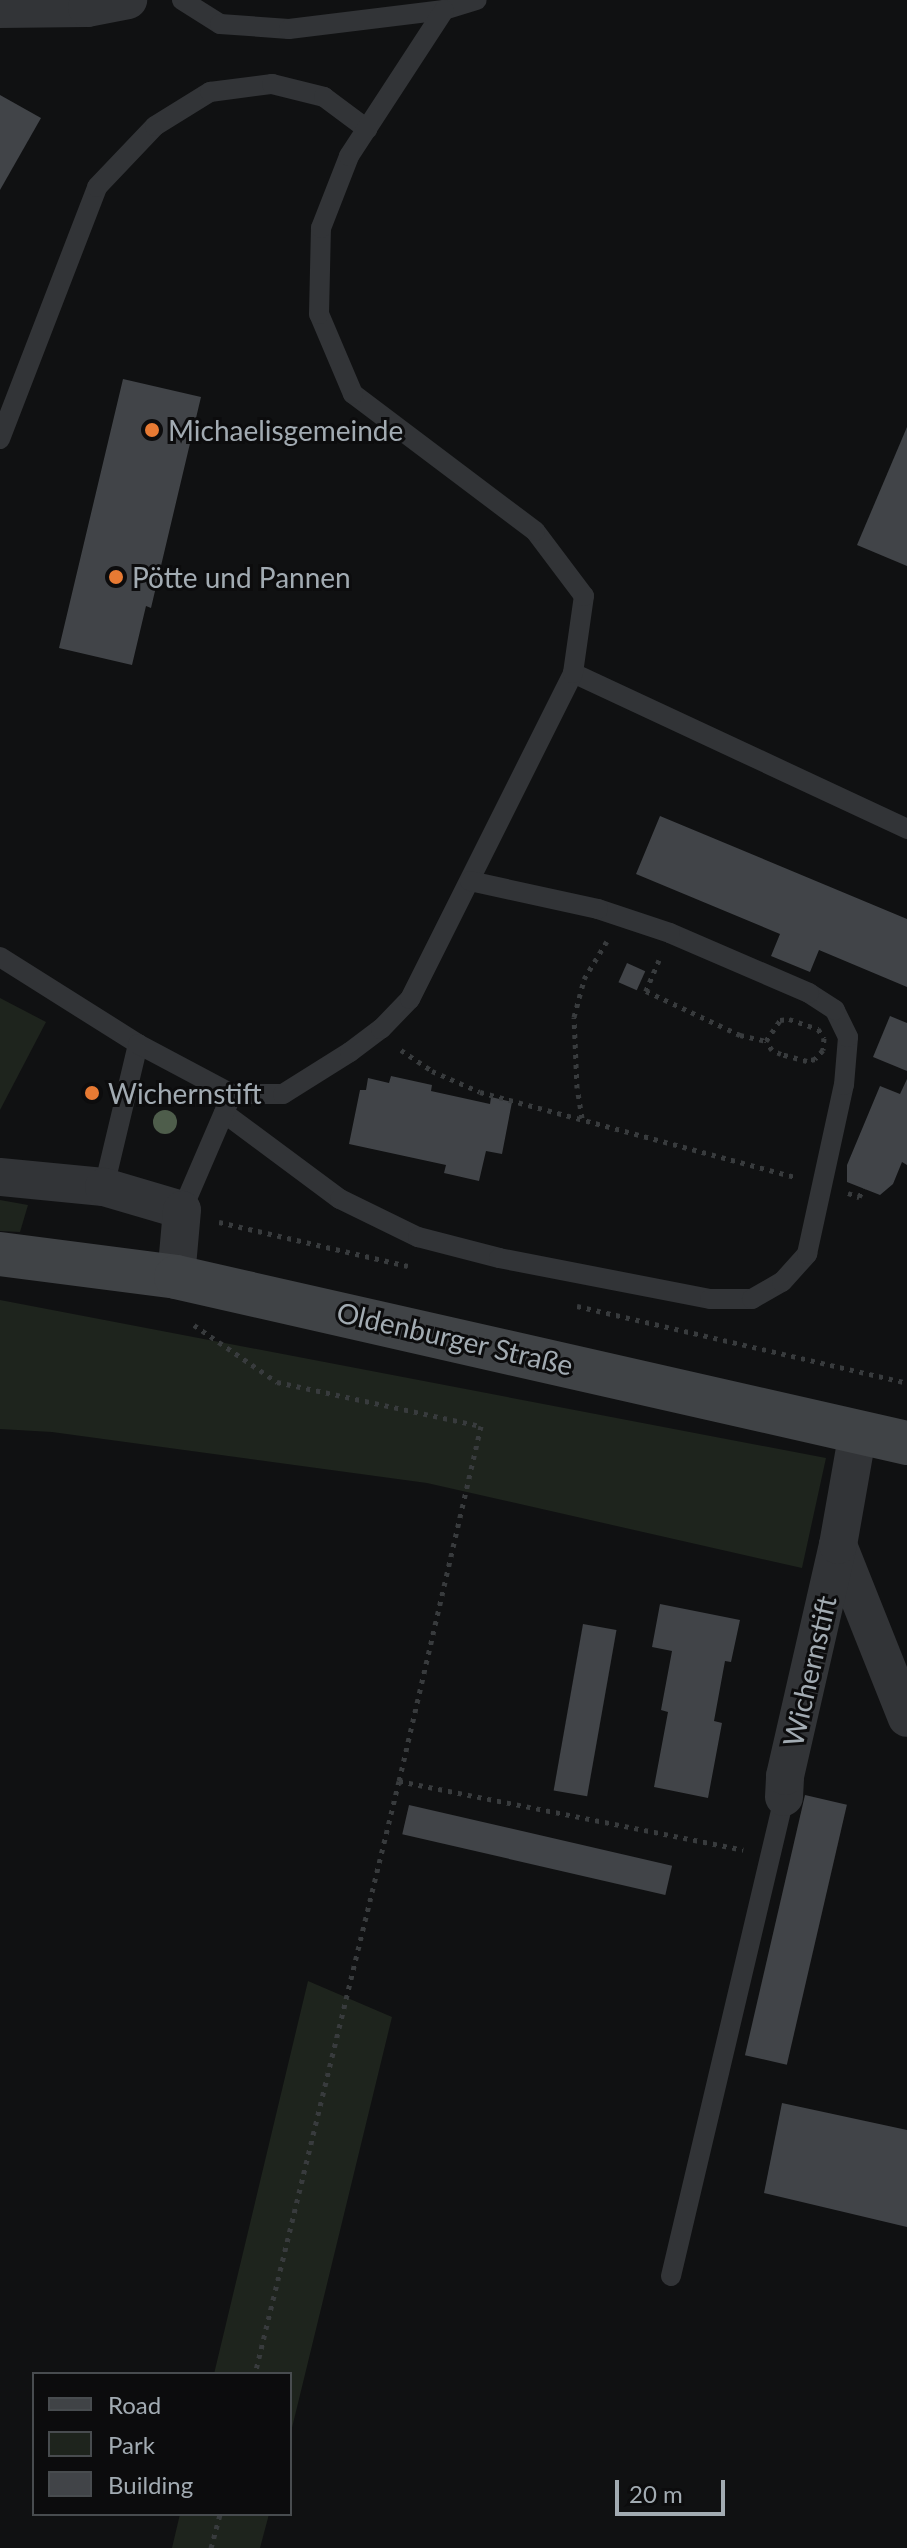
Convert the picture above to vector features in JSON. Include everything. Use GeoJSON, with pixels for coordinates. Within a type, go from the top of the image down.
{"type":"FeatureCollection","features":[{"type":"Feature","properties":{"kind":"main road","name":"Oldenburger Straße"},"geometry":{"type":"LineString","coordinates":[[0,1254],[176,1277],[907,1443]]}},
{"type":"Feature","properties":{"kind":"street"},"geometry":{"type":"LineString","coordinates":[[0,9],[87,8],[128,0]]}},
{"type":"Feature","properties":{"kind":"street"},"geometry":{"type":"LineString","coordinates":[[0,1177],[104,1187],[182,1210],[176,1277]]}},
{"type":"Feature","properties":{"kind":"street","name":"Wichernstift"},"geometry":{"type":"LineString","coordinates":[[784,1797],[785,1776],[838,1545],[858,1431]]}},
{"type":"Feature","properties":{"kind":"street","name":"Wichernstift"},"geometry":{"type":"LineString","coordinates":[[838,1545],[907,1718]]}},
{"type":"Feature","properties":{"kind":"lane"},"geometry":{"type":"LineString","coordinates":[[182,0],[220,24],[289,29],[444,10],[477,0]]}},
{"type":"Feature","properties":{"kind":"lane"},"geometry":{"type":"LineString","coordinates":[[228,1103],[283,1094],[381,1029],[410,999],[573,673],[584,596],[535,531],[353,394],[319,314],[321,228],[349,156],[444,10]]}},
{"type":"Feature","properties":{"kind":"lane"},"geometry":{"type":"LineString","coordinates":[[0,439],[97,187],[155,126],[210,92],[272,84],[324,97],[367,129]]}},
{"type":"Feature","properties":{"kind":"lane"},"geometry":{"type":"LineString","coordinates":[[573,673],[907,829]]}},
{"type":"Feature","properties":{"kind":"lane"},"geometry":{"type":"LineString","coordinates":[[0,957],[228,1103],[340,1199],[418,1237],[499,1258],[710,1299],[752,1299],[782,1282],[807,1254],[845,1073],[848,1037],[835,1010],[809,993],[670,933],[530,892],[470,881]]}},
{"type":"Feature","properties":{"kind":"lane"},"geometry":{"type":"LineString","coordinates":[[104,1187],[138,1044]]}},
{"type":"Feature","properties":{"kind":"lane"},"geometry":{"type":"LineString","coordinates":[[182,1210],[228,1103]]}},
{"type":"Feature","properties":{"kind":"lane"},"geometry":{"type":"LineString","coordinates":[[671,2276],[784,1797]]}},
{"type":"Feature","properties":{"kind":"path"},"geometry":{"type":"LineString","coordinates":[[583,1119],[577,1088],[574,1017],[584,979],[626,918]]}},
{"type":"Feature","properties":{"kind":"path"},"geometry":{"type":"LineString","coordinates":[[670,933],[646,991],[740,1035],[766,1041],[772,1050],[807,1061],[815,1059],[823,1050],[824,1038],[818,1029],[789,1019],[780,1020],[766,1041]]}},
{"type":"Feature","properties":{"kind":"path"},"geometry":{"type":"LineString","coordinates":[[381,1029],[396,1047],[432,1071],[480,1092],[822,1184],[859,1197],[864,1188]]}},
{"type":"Feature","properties":{"kind":"path"},"geometry":{"type":"LineString","coordinates":[[185,1318],[277,1382],[481,1426],[399,1781],[255,2372]]}},
{"type":"Feature","properties":{"kind":"path"},"geometry":{"type":"LineString","coordinates":[[399,1781],[771,1855]]}},
{"type":"Feature","properties":{"kind":"path"},"geometry":{"type":"LineString","coordinates":[[211,2548],[219,2516]]}},
{"type":"Feature","properties":{"kind":"green space"},"geometry":{"type":"Polygon","coordinates":[[[0,998],[46,1022],[0,1110],[0,998]]]}},
{"type":"Feature","properties":{"kind":"green space"},"geometry":{"type":"Polygon","coordinates":[[[0,1200],[28,1205],[20,1232],[0,1231],[0,1200]]]}},
{"type":"Feature","properties":{"kind":"green space"},"geometry":{"type":"Polygon","coordinates":[[[0,1300],[826,1458],[802,1568],[427,1483],[52,1432],[0,1429],[0,1300]]]}},
{"type":"Feature","properties":{"kind":"green space"},"geometry":{"type":"Polygon","coordinates":[[[308,1981],[392,2017],[292,2428],[292,2372],[214,2372],[308,1981]]]}},
{"type":"Feature","properties":{"kind":"green space"},"geometry":{"type":"Polygon","coordinates":[[[180,2516],[268,2516],[260,2548],[172,2548],[180,2516]]]}},
{"type":"Feature","properties":{"kind":"building"},"geometry":{"type":"Polygon","coordinates":[[[0,95],[41,118],[0,190],[0,95]]]}},
{"type":"Feature","properties":{"kind":"building"},"geometry":{"type":"Polygon","coordinates":[[[123,379],[201,397],[151,608],[146,606],[132,665],[59,648],[123,379]]]}},
{"type":"Feature","properties":{"kind":"building"},"geometry":{"type":"Polygon","coordinates":[[[907,427],[907,566],[857,545],[907,427]]]}},
{"type":"Feature","properties":{"kind":"building"},"geometry":{"type":"Polygon","coordinates":[[[660,816],[907,919],[907,987],[819,950],[810,972],[771,956],[780,934],[636,874],[660,816]]]}},
{"type":"Feature","properties":{"kind":"building"},"geometry":{"type":"Polygon","coordinates":[[[627,963],[645,971],[637,990],[618,982],[627,963]]]}},
{"type":"Feature","properties":{"kind":"building"},"geometry":{"type":"Polygon","coordinates":[[[890,1016],[907,1023],[907,1071],[873,1057],[890,1016]]]}},
{"type":"Feature","properties":{"kind":"building"},"geometry":{"type":"Polygon","coordinates":[[[391,1076],[432,1085],[431,1091],[490,1104],[491,1097],[512,1102],[502,1154],[486,1151],[479,1181],[444,1173],[446,1165],[349,1144],[360,1090],[366,1090],[368,1078],[389,1083],[391,1076]]]}},
{"type":"Feature","properties":{"kind":"building"},"geometry":{"type":"Polygon","coordinates":[[[907,1079],[907,1165],[902,1162],[893,1184],[880,1195],[847,1182],[847,1165],[880,1086],[900,1094],[907,1079]]]}},
{"type":"Feature","properties":{"kind":"building"},"geometry":{"type":"Polygon","coordinates":[[[660,1604],[740,1620],[731,1662],[725,1661],[714,1721],[722,1723],[708,1798],[654,1787],[668,1712],[661,1710],[672,1651],[652,1647],[660,1604]]]}},
{"type":"Feature","properties":{"kind":"building"},"geometry":{"type":"Polygon","coordinates":[[[583,1624],[616,1630],[587,1796],[554,1790],[583,1624]]]}},
{"type":"Feature","properties":{"kind":"building"},"geometry":{"type":"Polygon","coordinates":[[[805,1795],[847,1805],[787,2065],[745,2055],[805,1795]]]}},
{"type":"Feature","properties":{"kind":"building"},"geometry":{"type":"Polygon","coordinates":[[[409,1805],[672,1866],[665,1895],[402,1834],[409,1805]]]}},
{"type":"Feature","properties":{"kind":"building"},"geometry":{"type":"Polygon","coordinates":[[[782,2103],[907,2130],[907,2227],[764,2193],[782,2103]]]}},
{"type":"Feature","properties":{"kind":"place","name":"Michaelisgemeinde"},"geometry":{"type":"Point","coordinates":[152,430]}},
{"type":"Feature","properties":{"kind":"place","name":"Pötte und Pannen"},"geometry":{"type":"Point","coordinates":[116,577]}},
{"type":"Feature","properties":{"kind":"place","name":"Wichernstift"},"geometry":{"type":"Point","coordinates":[92,1093]}}]}
